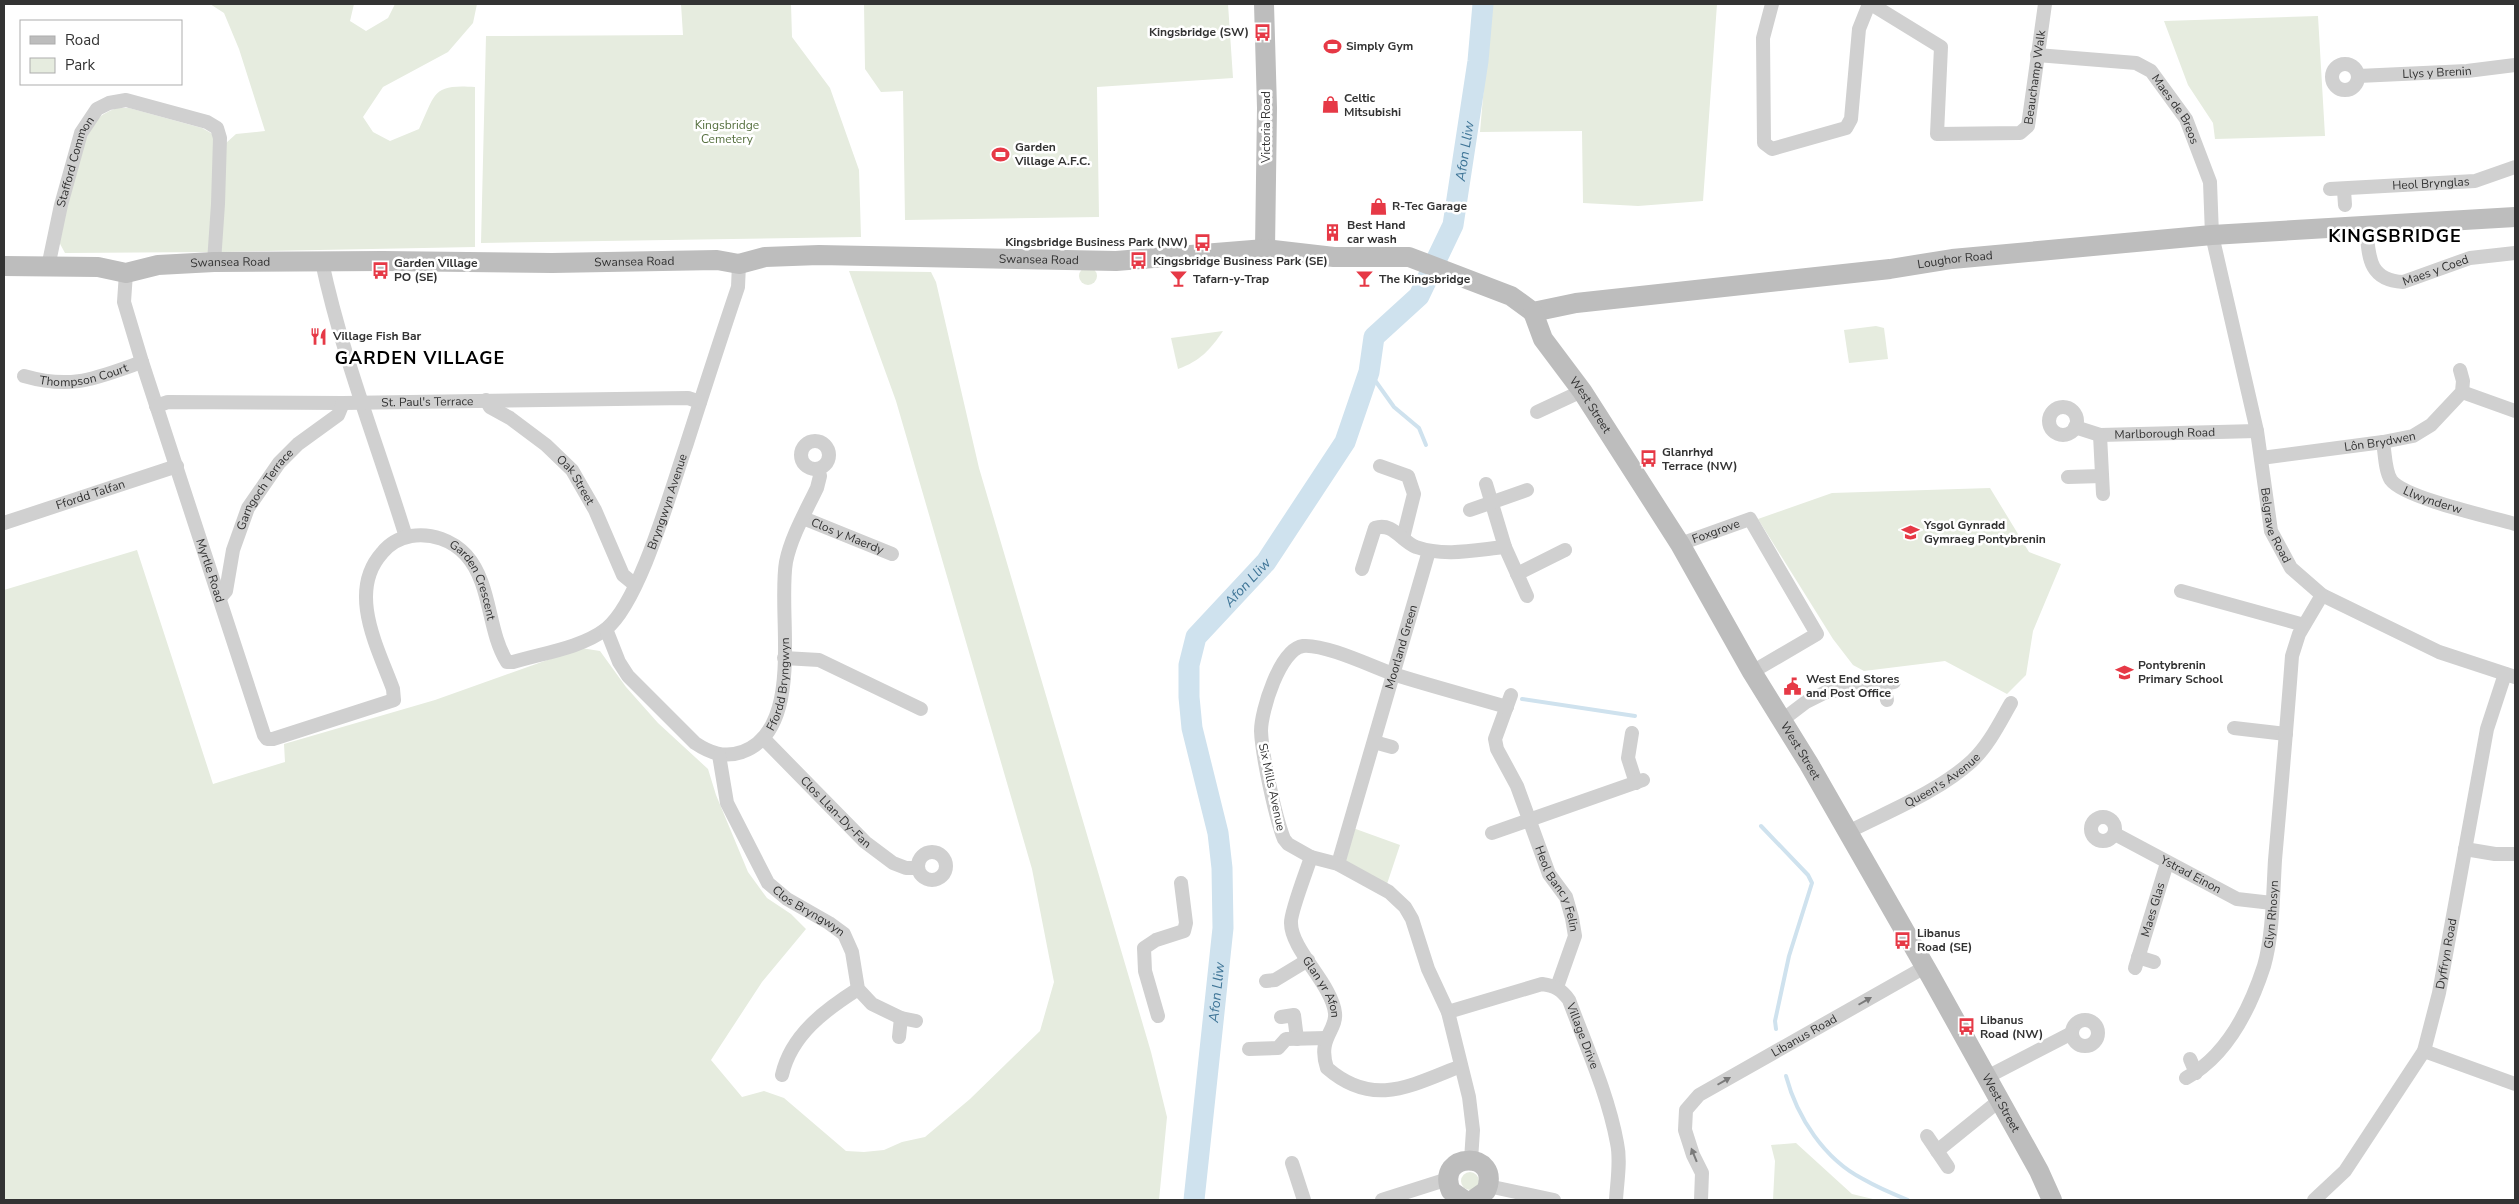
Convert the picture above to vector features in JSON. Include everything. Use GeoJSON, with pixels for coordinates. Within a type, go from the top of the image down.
{"type":"FeatureCollection","features":[{"type":"Feature","properties":{"kind":"main road","name":"Victoria Road"},"geometry":{"type":"LineString","coordinates":[[1264,4],[1267,126],[1265,249]]}},
{"type":"Feature","properties":{"kind":"main road","name":"Loughor Road"},"geometry":{"type":"LineString","coordinates":[[1533,312],[1576,303],[1890,269],[1952,259],[2212,235],[2515,217]]}},
{"type":"Feature","properties":{"kind":"main road","name":"Swansea Road"},"geometry":{"type":"LineString","coordinates":[[4,266],[98,267],[126,272],[158,265],[214,262],[552,263],[707,260],[739,264],[765,257],[1116,261],[1265,249],[1334,257],[1409,257],[1511,296],[1533,312]]}},
{"type":"Feature","properties":{"kind":"main road","name":"West Street"},"geometry":{"type":"LineString","coordinates":[[1533,312],[1543,339],[1582,390],[1680,544],[1752,672],[1809,764],[2000,1100],[2039,1171],[2052,1200]]}},
{"type":"Feature","properties":{"kind":"main road"},"geometry":{"type":"LineString","coordinates":[[1464,1200],[1450,1191],[1448,1179],[1452,1167],[1464,1160],[1471,1160],[1483,1166],[1489,1178],[1488,1186],[1482,1196],[1473,1200]]}},
{"type":"Feature","properties":{"kind":"street","name":"Beauchamp Walk"},"geometry":{"type":"LineString","coordinates":[[1772,4],[1762,38],[1764,144],[1772,148],[1846,128],[1851,119],[1859,29],[1870,4],[1941,47],[1937,134],[2020,133],[2028,126],[2045,4]]}},
{"type":"Feature","properties":{"kind":"street","name":"Maes de Breos"},"geometry":{"type":"LineString","coordinates":[[2037,56],[2136,63],[2151,71],[2186,119],[2197,143],[2210,182],[2212,235]]}},
{"type":"Feature","properties":{"kind":"street","name":"Llys y Brenin"},"geometry":{"type":"LineString","coordinates":[[2358,76],[2467,71],[2515,65]]}},
{"type":"Feature","properties":{"kind":"street","name":"Stafford Common"},"geometry":{"type":"LineString","coordinates":[[48,267],[61,205],[81,134],[97,108],[109,103],[126,100],[207,122],[217,128],[220,138],[214,262]]}},
{"type":"Feature","properties":{"kind":"street","name":"Heol Brynglas"},"geometry":{"type":"LineString","coordinates":[[2345,205],[2337,190],[2475,181],[2515,167]]}},
{"type":"Feature","properties":{"kind":"street","name":"Maes y Coed"},"geometry":{"type":"LineString","coordinates":[[2366,226],[2372,266],[2384,278],[2394,281],[2403,282],[2470,258],[2515,253]]}},
{"type":"Feature","properties":{"kind":"street","name":"Belgrave Road"},"geometry":{"type":"LineString","coordinates":[[2212,235],[2257,431],[2271,531],[2291,568],[2322,595],[2439,652],[2510,676]]}},
{"type":"Feature","properties":{"kind":"street"},"geometry":{"type":"LineString","coordinates":[[322,262],[362,402],[406,538]]}},
{"type":"Feature","properties":{"kind":"street","name":"Bryngwyn Avenue"},"geometry":{"type":"LineString","coordinates":[[507,662],[513,662],[583,640],[606,628],[621,610],[656,537],[738,287],[739,264]]}},
{"type":"Feature","properties":{"kind":"street","name":"Myrtle Road"},"geometry":{"type":"LineString","coordinates":[[126,272],[124,302],[142,362],[267,739],[282,737],[394,700]]}},
{"type":"Feature","properties":{"kind":"street","name":"Thompson Court"},"geometry":{"type":"LineString","coordinates":[[24,376],[45,382],[72,384],[142,362]]}},
{"type":"Feature","properties":{"kind":"street"},"geometry":{"type":"LineString","coordinates":[[2460,370],[2462,392],[2515,411]]}},
{"type":"Feature","properties":{"kind":"street"},"geometry":{"type":"LineString","coordinates":[[1537,412],[1582,390]]}},
{"type":"Feature","properties":{"kind":"street","name":"Lôn Brydwen"},"geometry":{"type":"LineString","coordinates":[[2261,458],[2383,442],[2412,436],[2431,426],[2462,392]]}},
{"type":"Feature","properties":{"kind":"street","name":"St. Paul's Terrace"},"geometry":{"type":"LineString","coordinates":[[156,406],[168,402],[343,403],[688,398],[700,402]]}},
{"type":"Feature","properties":{"kind":"street","name":"Oak Street"},"geometry":{"type":"LineString","coordinates":[[486,400],[490,407],[510,418],[546,445],[572,470],[595,510],[623,575],[634,584]]}},
{"type":"Feature","properties":{"kind":"street","name":"Garngoch Terrace"},"geometry":{"type":"LineString","coordinates":[[220,598],[226,591],[240,525],[253,500],[279,463],[298,444],[338,415],[343,403]]}},
{"type":"Feature","properties":{"kind":"street","name":"Marlborough Road"},"geometry":{"type":"LineString","coordinates":[[2075,427],[2100,435],[2257,431]]}},
{"type":"Feature","properties":{"kind":"street"},"geometry":{"type":"LineString","coordinates":[[2100,435],[2103,494]]}},
{"type":"Feature","properties":{"kind":"street","name":"Llwynderw"},"geometry":{"type":"LineString","coordinates":[[2383,442],[2390,479],[2396,485],[2424,498],[2515,524]]}},
{"type":"Feature","properties":{"kind":"street","name":"Ffordd Talfan"},"geometry":{"type":"LineString","coordinates":[[4,523],[178,466]]}},
{"type":"Feature","properties":{"kind":"street"},"geometry":{"type":"LineString","coordinates":[[1380,466],[1408,476],[1414,494],[1403,538]]}},
{"type":"Feature","properties":{"kind":"street","name":"Ffordd Bryngwyn"},"geometry":{"type":"LineString","coordinates":[[719,754],[748,749],[763,738],[781,700],[786,567],[803,518],[819,482],[818,469]]}},
{"type":"Feature","properties":{"kind":"street"},"geometry":{"type":"LineString","coordinates":[[2068,477],[2102,476]]}},
{"type":"Feature","properties":{"kind":"street"},"geometry":{"type":"LineString","coordinates":[[1486,484],[1505,548],[1527,596]]}},
{"type":"Feature","properties":{"kind":"street"},"geometry":{"type":"LineString","coordinates":[[1470,510],[1527,490]]}},
{"type":"Feature","properties":{"kind":"street","name":"Clos y Maerdy"},"geometry":{"type":"LineString","coordinates":[[803,518],[892,554]]}},
{"type":"Feature","properties":{"kind":"street","name":"Foxgrove"},"geometry":{"type":"LineString","coordinates":[[1680,544],[1750,519],[1817,634],[1752,672]]}},
{"type":"Feature","properties":{"kind":"street"},"geometry":{"type":"LineString","coordinates":[[1362,569],[1376,528],[1380,526],[1391,528],[1412,546],[1429,551],[1450,553],[1505,548]]}},
{"type":"Feature","properties":{"kind":"street","name":"Garden Crescent"},"geometry":{"type":"LineString","coordinates":[[394,700],[393,690],[368,618],[365,590],[368,574],[378,556],[391,545],[406,538],[421,535],[437,537],[451,543],[466,555],[476,568],[507,662]]}},
{"type":"Feature","properties":{"kind":"street"},"geometry":{"type":"LineString","coordinates":[[1517,574],[1565,550]]}},
{"type":"Feature","properties":{"kind":"street","name":"Moorland Green"},"geometry":{"type":"LineString","coordinates":[[1338,864],[1395,674],[1429,551]]}},
{"type":"Feature","properties":{"kind":"street"},"geometry":{"type":"LineString","coordinates":[[2181,590],[2304,625]]}},
{"type":"Feature","properties":{"kind":"street","name":"Glyn Rhosyn"},"geometry":{"type":"LineString","coordinates":[[2190,1059],[2191,1076],[2221,1049],[2249,1004],[2266,955],[2292,656],[2304,625],[2322,595]]}},
{"type":"Feature","properties":{"kind":"street"},"geometry":{"type":"LineString","coordinates":[[606,628],[619,662],[628,676],[695,743],[712,753],[719,754]]}},
{"type":"Feature","properties":{"kind":"street","name":"Six Mills Avenue"},"geometry":{"type":"LineString","coordinates":[[1471,1160],[1472,1114],[1448,1012],[1428,968],[1412,919],[1405,907],[1390,892],[1338,864],[1311,857],[1284,839],[1263,747],[1261,729],[1263,716],[1278,670],[1286,656],[1296,648],[1303,646],[1332,652],[1395,674],[1509,701]]}},
{"type":"Feature","properties":{"kind":"street"},"geometry":{"type":"LineString","coordinates":[[784,658],[818,660],[910,696],[922,709]]}},
{"type":"Feature","properties":{"kind":"street","name":"Dyffryn Road"},"geometry":{"type":"LineString","coordinates":[[2314,1200],[2345,1171],[2424,1051],[2439,993],[2486,729],[2510,676]]}},
{"type":"Feature","properties":{"kind":"street"},"geometry":{"type":"LineString","coordinates":[[1781,720],[1806,702],[1826,692],[1871,683],[1889,683],[1887,700]]}},
{"type":"Feature","properties":{"kind":"street","name":"Heol Banc y Felin"},"geometry":{"type":"LineString","coordinates":[[1509,701],[1496,739],[1497,749],[1517,786],[1528,821],[1549,874],[1566,897],[1572,918],[1575,936],[1557,987]]}},
{"type":"Feature","properties":{"kind":"street","name":"Queen's Avenue"},"geometry":{"type":"LineString","coordinates":[[1848,832],[1942,783],[1973,760],[2011,703]]}},
{"type":"Feature","properties":{"kind":"street"},"geometry":{"type":"LineString","coordinates":[[2234,728],[2286,734]]}},
{"type":"Feature","properties":{"kind":"street"},"geometry":{"type":"LineString","coordinates":[[1492,833],[1640,782],[1628,758],[1632,734]]}},
{"type":"Feature","properties":{"kind":"street","name":"Clos Llan-Dy-Fan"},"geometry":{"type":"LineString","coordinates":[[763,738],[865,842],[893,863],[906,868],[918,868]]}},
{"type":"Feature","properties":{"kind":"street"},"geometry":{"type":"LineString","coordinates":[[1374,742],[1392,747]]}},
{"type":"Feature","properties":{"kind":"street","name":"Clos Bryngwyn"},"geometry":{"type":"LineString","coordinates":[[719,754],[727,803],[768,883],[787,899],[829,923],[844,934],[852,952],[858,988]]}},
{"type":"Feature","properties":{"kind":"street","name":"Ystrad Einon"},"geometry":{"type":"LineString","coordinates":[[2115,834],[2237,899],[2272,903]]}},
{"type":"Feature","properties":{"kind":"street"},"geometry":{"type":"LineString","coordinates":[[2465,849],[2495,854],[2515,854]]}},
{"type":"Feature","properties":{"kind":"street","name":"Glan yr Afon"},"geometry":{"type":"LineString","coordinates":[[1311,857],[1291,923],[1296,939],[1335,1012],[1334,1021],[1324,1047],[1327,1068],[1342,1081],[1373,1091],[1393,1090],[1461,1066]]}},
{"type":"Feature","properties":{"kind":"street","name":"Maes Glas"},"geometry":{"type":"LineString","coordinates":[[2154,962],[2137,962],[2167,863]]}},
{"type":"Feature","properties":{"kind":"street"},"geometry":{"type":"LineString","coordinates":[[1158,1016],[1144,971],[1144,948],[1156,940],[1184,931],[1186,923],[1181,883]]}},
{"type":"Feature","properties":{"kind":"street"},"geometry":{"type":"LineString","coordinates":[[1266,981],[1275,980],[1308,960]]}},
{"type":"Feature","properties":{"kind":"street","name":"Libanus Road"},"geometry":{"type":"LineString","coordinates":[[1701,1200],[1702,1173],[1686,1130],[1686,1110],[1699,1095],[1925,967]]}},
{"type":"Feature","properties":{"kind":"street"},"geometry":{"type":"LineString","coordinates":[[1448,1012],[1527,987],[1542,984],[1557,987]]}},
{"type":"Feature","properties":{"kind":"street","name":"Village Drive"},"geometry":{"type":"LineString","coordinates":[[1557,987],[1569,1000],[1608,1106],[1618,1144],[1616,1200]]}},
{"type":"Feature","properties":{"kind":"street"},"geometry":{"type":"LineString","coordinates":[[782,1075],[781,1060],[806,1028],[828,1008],[858,988],[872,1004],[901,1018],[916,1021]]}},
{"type":"Feature","properties":{"kind":"street"},"geometry":{"type":"LineString","coordinates":[[1281,1016],[1294,1015],[1297,1039]]}},
{"type":"Feature","properties":{"kind":"street"},"geometry":{"type":"LineString","coordinates":[[899,1037],[901,1018]]}},
{"type":"Feature","properties":{"kind":"street"},"geometry":{"type":"LineString","coordinates":[[1987,1077],[2072,1033]]}},
{"type":"Feature","properties":{"kind":"street"},"geometry":{"type":"LineString","coordinates":[[1248,1049],[1278,1048],[1286,1039],[1326,1038]]}},
{"type":"Feature","properties":{"kind":"street"},"geometry":{"type":"LineString","coordinates":[[2424,1051],[2515,1084]]}},
{"type":"Feature","properties":{"kind":"street"},"geometry":{"type":"LineString","coordinates":[[1937,1151],[2000,1100]]}},
{"type":"Feature","properties":{"kind":"street"},"geometry":{"type":"LineString","coordinates":[[1927,1136],[1948,1167]]}},
{"type":"Feature","properties":{"kind":"street"},"geometry":{"type":"LineString","coordinates":[[1292,1163],[1304,1200]]}},
{"type":"Feature","properties":{"kind":"street"},"geometry":{"type":"LineString","coordinates":[[1382,1200],[1448,1179]]}},
{"type":"Feature","properties":{"kind":"street"},"geometry":{"type":"LineString","coordinates":[[1488,1186],[1554,1200]]}},
{"type":"Feature","properties":{"kind":"green space"},"geometry":{"type":"Polygon","coordinates":[[[210,4],[354,4],[350,21],[366,31],[388,18],[395,4],[477,4],[473,23],[448,52],[383,87],[363,117],[373,132],[390,141],[419,129],[433,99],[443,89],[461,86],[475,87],[475,247],[219,252],[226,143],[236,134],[265,131],[239,49],[224,13],[210,4]]]}},
{"type":"Feature","properties":{"kind":"green space","name":"Kingsbridge Cemetery"},"geometry":{"type":"Polygon","coordinates":[[[681,4],[791,4],[792,37],[830,88],[859,170],[861,237],[481,243],[486,36],[683,35],[681,4]]]}},
{"type":"Feature","properties":{"kind":"green space"},"geometry":{"type":"Polygon","coordinates":[[[864,4],[1228,4],[1233,78],[1097,87],[1099,217],[905,220],[903,91],[881,92],[865,69],[864,4]]]}},
{"type":"Feature","properties":{"kind":"green space"},"geometry":{"type":"Polygon","coordinates":[[[1491,4],[1717,4],[1703,201],[1638,206],[1583,203],[1582,131],[1480,132],[1491,4]]]}},
{"type":"Feature","properties":{"kind":"green space"},"geometry":{"type":"Polygon","coordinates":[[[2318,16],[2325,136],[2215,139],[2213,123],[2188,85],[2164,21],[2318,16]]]}},
{"type":"Feature","properties":{"kind":"green space"},"geometry":{"type":"Polygon","coordinates":[[[117,108],[129,108],[202,128],[211,133],[216,140],[212,252],[65,253],[59,242],[78,161],[90,131],[97,120],[117,108]]]}},
{"type":"Feature","properties":{"kind":"green space"},"geometry":{"type":"Polygon","coordinates":[[[1088,267],[1094,270],[1097,276],[1094,282],[1088,285],[1082,282],[1079,276],[1082,270],[1088,267]]]}},
{"type":"Feature","properties":{"kind":"green space"},"geometry":{"type":"Polygon","coordinates":[[[849,271],[931,272],[936,282],[979,468],[1151,1052],[1167,1117],[1159,1200],[4,1200],[4,590],[137,550],[213,784],[285,762],[284,744],[435,700],[581,648],[600,651],[626,687],[658,723],[708,769],[716,795],[748,872],[767,898],[791,914],[806,929],[762,982],[711,1060],[742,1097],[764,1091],[784,1098],[846,1151],[884,1150],[902,1142],[925,1137],[970,1099],[1040,1031],[1054,982],[1032,869],[896,401],[849,271]]]}},
{"type":"Feature","properties":{"kind":"green space"},"geometry":{"type":"Polygon","coordinates":[[[1876,326],[1884,328],[1888,359],[1849,363],[1844,330],[1876,326]]]}},
{"type":"Feature","properties":{"kind":"green space"},"geometry":{"type":"Polygon","coordinates":[[[1223,331],[1204,354],[1178,369],[1171,338],[1223,331]]]}},
{"type":"Feature","properties":{"kind":"green space","name":"Ysgol Gynradd Gymraeg Pontybrenin"},"geometry":{"type":"Polygon","coordinates":[[[1990,488],[2029,552],[2061,564],[2033,631],[2026,675],[2007,694],[1945,661],[1864,671],[1853,665],[1833,639],[1758,519],[1832,493],[1990,488]]]}},
{"type":"Feature","properties":{"kind":"green space"},"geometry":{"type":"Polygon","coordinates":[[[1353,828],[1400,845],[1386,887],[1342,863],[1353,828]]]}},
{"type":"Feature","properties":{"kind":"green space"},"geometry":{"type":"Polygon","coordinates":[[[1796,1143],[1852,1194],[1877,1200],[1773,1200],[1775,1161],[1771,1145],[1796,1143]]]}},
{"type":"Feature","properties":{"kind":"green space"},"geometry":{"type":"Polygon","coordinates":[[[1470,1172],[1476,1175],[1479,1181],[1476,1187],[1470,1190],[1464,1187],[1461,1181],[1464,1175],[1470,1172]]]}},
{"type":"Feature","properties":{"kind":"waterway","name":"Afon Lliw"},"geometry":{"type":"LineString","coordinates":[[1194,1200],[1223,928],[1222,868],[1218,833],[1192,728],[1189,697],[1189,665],[1196,637],[1266,562],[1345,442],[1369,372],[1374,337],[1419,296],[1453,225],[1478,61],[1483,4]]}},
{"type":"Feature","properties":{"kind":"waterway"},"geometry":{"type":"LineString","coordinates":[[1369,372],[1394,407],[1419,428],[1426,445]]}},
{"type":"Feature","properties":{"kind":"waterway"},"geometry":{"type":"LineString","coordinates":[[1522,699],[1635,716]]}},
{"type":"Feature","properties":{"kind":"waterway"},"geometry":{"type":"LineString","coordinates":[[1761,826],[1808,875],[1812,883],[1789,956],[1775,1021],[1776,1029]]}},
{"type":"Feature","properties":{"kind":"waterway"},"geometry":{"type":"LineString","coordinates":[[1786,1076],[1797,1107],[1824,1148],[1849,1171],[1874,1185],[1908,1200]]}},
{"type":"Feature","properties":{"kind":"place","name":"Kingsbridge (SW)"},"geometry":{"type":"Point","coordinates":[1263,32]}},
{"type":"Feature","properties":{"kind":"place","name":"Simply Gym"},"geometry":{"type":"Point","coordinates":[1332,46]}},
{"type":"Feature","properties":{"kind":"place","name":"Celtic Mitsubishi"},"geometry":{"type":"Point","coordinates":[1330,105]}},
{"type":"Feature","properties":{"kind":"place","name":"Garden Village A.F.C."},"geometry":{"type":"Point","coordinates":[1001,154]}},
{"type":"Feature","properties":{"kind":"place","name":"R-Tec Garage"},"geometry":{"type":"Point","coordinates":[1378,206]}},
{"type":"Feature","properties":{"kind":"place","name":"Best Hand car wash"},"geometry":{"type":"Point","coordinates":[1333,232]}},
{"type":"Feature","properties":{"kind":"place","name":"Kingsbridge Business Park (NW)"},"geometry":{"type":"Point","coordinates":[1202,242]}},
{"type":"Feature","properties":{"kind":"place","name":"Kingsbridge Business Park (SE)"},"geometry":{"type":"Point","coordinates":[1139,261]}},
{"type":"Feature","properties":{"kind":"place","name":"Garden Village PO (SE)"},"geometry":{"type":"Point","coordinates":[380,270]}},
{"type":"Feature","properties":{"kind":"place","name":"Tafarn-y-Trap"},"geometry":{"type":"Point","coordinates":[1179,279]}},
{"type":"Feature","properties":{"kind":"place","name":"The Kingsbridge"},"geometry":{"type":"Point","coordinates":[1365,279]}},
{"type":"Feature","properties":{"kind":"place","name":"Village Fish Bar"},"geometry":{"type":"Point","coordinates":[319,336]}},
{"type":"Feature","properties":{"kind":"place","name":"Glanrhyd Terrace (NW)"},"geometry":{"type":"Point","coordinates":[1648,459]}},
{"type":"Feature","properties":{"kind":"place","name":"Ysgol Gynradd Gymraeg Pontybrenin"},"geometry":{"type":"Point","coordinates":[1910,532]}},
{"type":"Feature","properties":{"kind":"place","name":"Pontybrenin Primary School"},"geometry":{"type":"Point","coordinates":[2124,672]}},
{"type":"Feature","properties":{"kind":"place","name":"West End Stores and Post Office"},"geometry":{"type":"Point","coordinates":[1792,686]}},
{"type":"Feature","properties":{"kind":"place","name":"Libanus Road (SE)"},"geometry":{"type":"Point","coordinates":[1903,940]}},
{"type":"Feature","properties":{"kind":"place","name":"Libanus Road (NW)"},"geometry":{"type":"Point","coordinates":[1966,1027]}},
{"type":"Feature","properties":{"kind":"district","name":"KINGSBRIDGE"},"geometry":{"type":"Point","coordinates":[2395,236]}},
{"type":"Feature","properties":{"kind":"district","name":"GARDEN VILLAGE"},"geometry":{"type":"Point","coordinates":[420,358]}}]}
